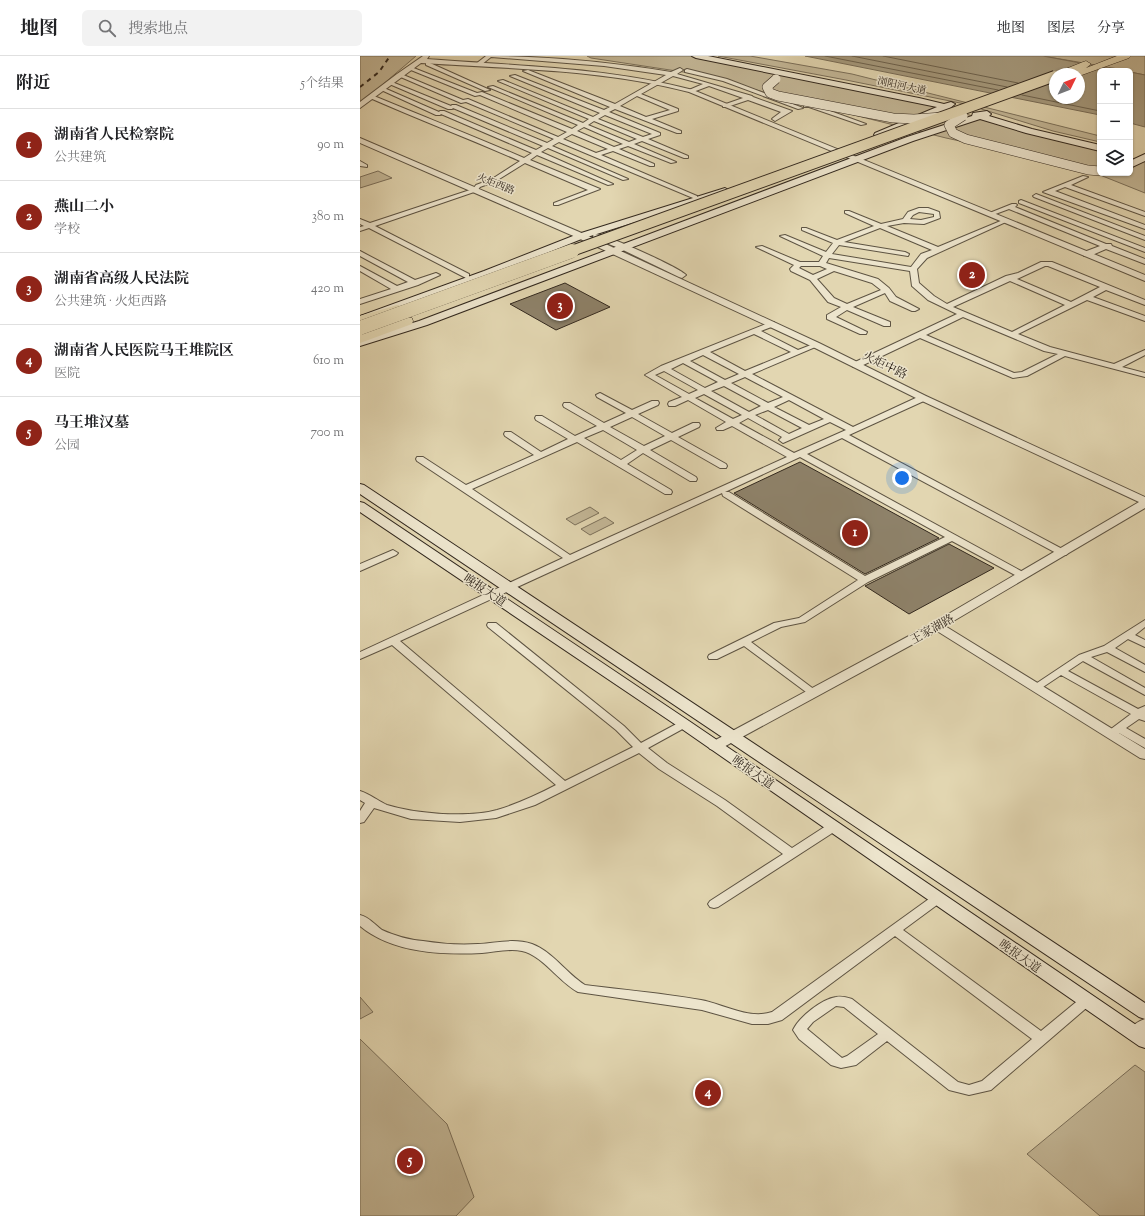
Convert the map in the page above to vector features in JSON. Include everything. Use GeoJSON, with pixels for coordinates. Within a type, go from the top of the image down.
{"type":"FeatureCollection","features":[{"type":"Feature","properties":{"kind":"highway"},"geometry":{"type":"LineString","coordinates":[[1077,68],[1109,56]]}},
{"type":"Feature","properties":{"kind":"highway"},"geometry":{"type":"LineString","coordinates":[[1085,71],[1126,56]]}},
{"type":"Feature","properties":{"kind":"highway"},"geometry":{"type":"LineString","coordinates":[[360,339],[597,252],[947,109],[1049,78]]}},
{"type":"Feature","properties":{"kind":"highway"},"geometry":{"type":"LineString","coordinates":[[360,333],[614,245],[884,143],[1049,84]]}},
{"type":"Feature","properties":{"kind":"highway"},"geometry":{"type":"LineString","coordinates":[[361,322],[573,247],[614,245]]}},
{"type":"Feature","properties":{"kind":"highway"},"geometry":{"type":"LineString","coordinates":[[361,322],[614,245]]}},
{"type":"Feature","properties":{"kind":"main road","name":"浏阳河大道"},"geometry":{"type":"LineString","coordinates":[[696,56],[789,72]]}},
{"type":"Feature","properties":{"kind":"main road","name":"浏阳河大道"},"geometry":{"type":"LineString","coordinates":[[709,56],[789,72],[947,109],[983,115],[1029,131],[1097,146]]}},
{"type":"Feature","properties":{"kind":"main road"},"geometry":{"type":"LineString","coordinates":[[789,72],[776,79],[767,87],[770,93],[778,96],[893,118],[914,119],[947,109]]}},
{"type":"Feature","properties":{"kind":"main road"},"geometry":{"type":"LineString","coordinates":[[361,322],[586,235],[760,180],[947,109]]}},
{"type":"Feature","properties":{"kind":"main road"},"geometry":{"type":"LineString","coordinates":[[360,343],[423,323],[614,245],[983,115]]}},
{"type":"Feature","properties":{"kind":"main road"},"geometry":{"type":"LineString","coordinates":[[963,116],[949,125],[953,133],[966,139],[1088,170],[1097,171]]}},
{"type":"Feature","properties":{"kind":"main road"},"geometry":{"type":"LineString","coordinates":[[1133,153],[1144,158]]}},
{"type":"Feature","properties":{"kind":"main road"},"geometry":{"type":"LineString","coordinates":[[1133,161],[1144,158]]}},
{"type":"Feature","properties":{"kind":"main road","name":"晚报大道"},"geometry":{"type":"LineString","coordinates":[[360,488],[1145,1012]]}},
{"type":"Feature","properties":{"kind":"main road","name":"晚报大道"},"geometry":{"type":"LineString","coordinates":[[360,506],[684,724],[1139,1038]]}},
{"type":"Feature","properties":{"kind":"street"},"geometry":{"type":"LineString","coordinates":[[479,64],[490,56],[618,67],[671,74],[709,84],[786,112]]}},
{"type":"Feature","properties":{"kind":"street"},"geometry":{"type":"LineString","coordinates":[[544,70],[559,56]]}},
{"type":"Feature","properties":{"kind":"street"},"geometry":{"type":"LineString","coordinates":[[566,56],[624,61],[680,70],[725,80],[800,108]]}},
{"type":"Feature","properties":{"kind":"street"},"geometry":{"type":"LineString","coordinates":[[426,60],[455,76],[536,105],[673,162]]}},
{"type":"Feature","properties":{"kind":"street"},"geometry":{"type":"LineString","coordinates":[[360,106],[409,68],[426,60],[528,70],[608,74],[657,82],[691,91],[1145,278]]}},
{"type":"Feature","properties":{"kind":"street"},"geometry":{"type":"LineString","coordinates":[[608,74],[624,61]]}},
{"type":"Feature","properties":{"kind":"street"},"geometry":{"type":"LineString","coordinates":[[409,68],[572,131],[652,165]]}},
{"type":"Feature","properties":{"kind":"street"},"geometry":{"type":"LineString","coordinates":[[425,120],[501,81],[528,70],[679,132]]}},
{"type":"Feature","properties":{"kind":"street"},"geometry":{"type":"LineString","coordinates":[[360,229],[476,188],[494,180],[572,131],[680,70]]}},
{"type":"Feature","properties":{"kind":"street"},"geometry":{"type":"LineString","coordinates":[[399,75],[511,119],[695,197]]}},
{"type":"Feature","properties":{"kind":"street"},"geometry":{"type":"LineString","coordinates":[[406,100],[455,76]]}},
{"type":"Feature","properties":{"kind":"street"},"geometry":{"type":"LineString","coordinates":[[513,76],[658,134],[595,155]]}},
{"type":"Feature","properties":{"kind":"street"},"geometry":{"type":"LineString","coordinates":[[501,81],[686,157]]}},
{"type":"Feature","properties":{"kind":"street"},"geometry":{"type":"LineString","coordinates":[[390,83],[500,126],[625,179]]}},
{"type":"Feature","properties":{"kind":"street"},"geometry":{"type":"LineString","coordinates":[[691,91],[709,84]]}},
{"type":"Feature","properties":{"kind":"street"},"geometry":{"type":"LineString","coordinates":[[476,139],[567,87]]}},
{"type":"Feature","properties":{"kind":"street"},"geometry":{"type":"LineString","coordinates":[[382,89],[610,184]]}},
{"type":"Feature","properties":{"kind":"street"},"geometry":{"type":"LineString","coordinates":[[632,123],[676,110],[636,94]]}},
{"type":"Feature","properties":{"kind":"street"},"geometry":{"type":"LineString","coordinates":[[725,106],[762,94]]}},
{"type":"Feature","properties":{"kind":"street"},"geometry":{"type":"LineString","coordinates":[[372,97],[425,120],[445,126],[594,190]]}},
{"type":"Feature","properties":{"kind":"street"},"geometry":{"type":"LineString","coordinates":[[775,120],[778,116],[786,112],[809,105],[863,124]]}},
{"type":"Feature","properties":{"kind":"street","name":"火炬西路"},"geometry":{"type":"LineString","coordinates":[[360,136],[476,188]]}},
{"type":"Feature","properties":{"kind":"street","name":"火炬西路"},"geometry":{"type":"LineString","coordinates":[[360,140],[586,235],[614,245]]}},
{"type":"Feature","properties":{"kind":"street"},"geometry":{"type":"LineString","coordinates":[[559,175],[604,158]]}},
{"type":"Feature","properties":{"kind":"street"},"geometry":{"type":"LineString","coordinates":[[556,204],[641,174]]}},
{"type":"Feature","properties":{"kind":"street"},"geometry":{"type":"LineString","coordinates":[[990,214],[1085,177]]}},
{"type":"Feature","properties":{"kind":"street"},"geometry":{"type":"LineString","coordinates":[[1065,185],[1145,214]]}},
{"type":"Feature","properties":{"kind":"street"},"geometry":{"type":"LineString","coordinates":[[1049,191],[1145,228]]}},
{"type":"Feature","properties":{"kind":"street"},"geometry":{"type":"LineString","coordinates":[[1036,196],[1145,238]]}},
{"type":"Feature","properties":{"kind":"street"},"geometry":{"type":"LineString","coordinates":[[1040,228],[1106,200]]}},
{"type":"Feature","properties":{"kind":"street"},"geometry":{"type":"LineString","coordinates":[[1021,202],[1145,250]]}},
{"type":"Feature","properties":{"kind":"street"},"geometry":{"type":"LineString","coordinates":[[1009,207],[1145,262]]}},
{"type":"Feature","properties":{"kind":"street"},"geometry":{"type":"LineString","coordinates":[[847,212],[938,250]]}},
{"type":"Feature","properties":{"kind":"street"},"geometry":{"type":"LineString","coordinates":[[360,221],[466,276]]}},
{"type":"Feature","properties":{"kind":"street"},"geometry":{"type":"LineString","coordinates":[[821,264],[829,256],[830,250],[838,243],[879,226],[904,221]]}},
{"type":"Feature","properties":{"kind":"street"},"geometry":{"type":"LineString","coordinates":[[1005,221],[924,256],[913,269],[915,284],[931,298],[963,314],[1013,334],[1064,354],[1145,375]]}},
{"type":"Feature","properties":{"kind":"street"},"geometry":{"type":"LineString","coordinates":[[1087,254],[1145,228]]}},
{"type":"Feature","properties":{"kind":"street"},"geometry":{"type":"LineString","coordinates":[[804,229],[838,243],[905,254]]}},
{"type":"Feature","properties":{"kind":"street","name":"火炬西路"},"geometry":{"type":"LineString","coordinates":[[586,235],[614,245]]}},
{"type":"Feature","properties":{"kind":"street"},"geometry":{"type":"LineString","coordinates":[[783,236],[829,256],[913,269]]}},
{"type":"Feature","properties":{"kind":"street"},"geometry":{"type":"LineString","coordinates":[[614,245],[859,364],[1069,456],[1145,493]]}},
{"type":"Feature","properties":{"kind":"street","name":"火炬中路"},"geometry":{"type":"LineString","coordinates":[[614,245],[771,324],[859,364],[923,398],[1145,502]]}},
{"type":"Feature","properties":{"kind":"street"},"geometry":{"type":"LineString","coordinates":[[760,247],[799,264],[821,264],[875,281],[886,290],[893,299],[916,310]]}},
{"type":"Feature","properties":{"kind":"street"},"geometry":{"type":"LineString","coordinates":[[360,253],[415,283]]}},
{"type":"Feature","properties":{"kind":"street"},"geometry":{"type":"LineString","coordinates":[[799,264],[794,269],[813,278],[831,300],[887,324]]}},
{"type":"Feature","properties":{"kind":"street"},"geometry":{"type":"LineString","coordinates":[[947,306],[1044,264],[1049,264],[1145,303]]}},
{"type":"Feature","properties":{"kind":"street"},"geometry":{"type":"LineString","coordinates":[[360,268],[397,289]]}},
{"type":"Feature","properties":{"kind":"street"},"geometry":{"type":"LineString","coordinates":[[360,277],[387,268]]}},
{"type":"Feature","properties":{"kind":"street"},"geometry":{"type":"LineString","coordinates":[[813,278],[833,269]]}},
{"type":"Feature","properties":{"kind":"street"},"geometry":{"type":"LineString","coordinates":[[360,302],[436,275]]}},
{"type":"Feature","properties":{"kind":"street"},"geometry":{"type":"LineString","coordinates":[[1009,278],[1072,305]]}},
{"type":"Feature","properties":{"kind":"street"},"geometry":{"type":"LineString","coordinates":[[1013,334],[1106,287]]}},
{"type":"Feature","properties":{"kind":"street"},"geometry":{"type":"LineString","coordinates":[[863,332],[830,317],[846,307],[886,290]]}},
{"type":"Feature","properties":{"kind":"street"},"geometry":{"type":"LineString","coordinates":[[1087,297],[1145,319]]}},
{"type":"Feature","properties":{"kind":"street"},"geometry":{"type":"LineString","coordinates":[[859,364],[963,314]]}},
{"type":"Feature","properties":{"kind":"street"},"geometry":{"type":"LineString","coordinates":[[771,324],[664,368],[649,376],[772,445],[797,456],[1018,573]]}},
{"type":"Feature","properties":{"kind":"street"},"geometry":{"type":"LineString","coordinates":[[755,331],[797,352]]}},
{"type":"Feature","properties":{"kind":"street"},"geometry":{"type":"LineString","coordinates":[[920,335],[1013,376],[1024,374],[1064,354]]}},
{"type":"Feature","properties":{"kind":"street"},"geometry":{"type":"LineString","coordinates":[[672,404],[816,345]]}},
{"type":"Feature","properties":{"kind":"street"},"geometry":{"type":"LineString","coordinates":[[704,352],[852,430]]}},
{"type":"Feature","properties":{"kind":"street"},"geometry":{"type":"LineString","coordinates":[[1115,367],[1145,352]]}},
{"type":"Feature","properties":{"kind":"street"},"geometry":{"type":"LineString","coordinates":[[683,360],[809,429]]}},
{"type":"Feature","properties":{"kind":"street"},"geometry":{"type":"LineString","coordinates":[[664,368],[789,438]]}},
{"type":"Feature","properties":{"kind":"street"},"geometry":{"type":"LineString","coordinates":[[600,395],[723,466]]}},
{"type":"Feature","properties":{"kind":"street"},"geometry":{"type":"LineString","coordinates":[[720,428],[789,397]]}},
{"type":"Feature","properties":{"kind":"street"},"geometry":{"type":"LineString","coordinates":[[360,656],[492,595],[508,586],[923,398]]}},
{"type":"Feature","properties":{"kind":"street"},"geometry":{"type":"LineString","coordinates":[[465,489],[655,403]]}},
{"type":"Feature","properties":{"kind":"street"},"geometry":{"type":"LineString","coordinates":[[567,405],[693,479]]}},
{"type":"Feature","properties":{"kind":"street"},"geometry":{"type":"LineString","coordinates":[[539,418],[668,492]]}},
{"type":"Feature","properties":{"kind":"street"},"geometry":{"type":"LineString","coordinates":[[772,445],[830,419]]}},
{"type":"Feature","properties":{"kind":"street"},"geometry":{"type":"LineString","coordinates":[[621,464],[643,450],[696,425]]}},
{"type":"Feature","properties":{"kind":"street"},"geometry":{"type":"LineString","coordinates":[[508,434],[540,455]]}},
{"type":"Feature","properties":{"kind":"street"},"geometry":{"type":"LineString","coordinates":[[843,435],[1063,553]]}},
{"type":"Feature","properties":{"kind":"street"},"geometry":{"type":"LineString","coordinates":[[420,459],[568,557]]}},
{"type":"Feature","properties":{"kind":"street"},"geometry":{"type":"LineString","coordinates":[[726,494],[864,580]]}},
{"type":"Feature","properties":{"kind":"street","name":"王家湖路"},"geometry":{"type":"LineString","coordinates":[[715,746],[938,626],[1063,553],[1145,502]]}},
{"type":"Feature","properties":{"kind":"street"},"geometry":{"type":"LineString","coordinates":[[713,656],[746,642],[778,625],[802,620],[864,580],[952,537]]}},
{"type":"Feature","properties":{"kind":"street"},"geometry":{"type":"LineString","coordinates":[[360,568],[393,553]]}},
{"type":"Feature","properties":{"kind":"street"},"geometry":{"type":"LineString","coordinates":[[1036,687],[1083,657],[1108,648],[1145,623]]}},
{"type":"Feature","properties":{"kind":"street"},"geometry":{"type":"LineString","coordinates":[[492,625],[620,728],[640,748],[663,766],[720,803],[792,854]]}},
{"type":"Feature","properties":{"kind":"street"},"geometry":{"type":"LineString","coordinates":[[938,626],[1036,687],[1115,731],[1145,744]]}},
{"type":"Feature","properties":{"kind":"street"},"geometry":{"type":"LineString","coordinates":[[1128,635],[1145,644]]}},
{"type":"Feature","properties":{"kind":"street"},"geometry":{"type":"LineString","coordinates":[[393,640],[564,786]]}},
{"type":"Feature","properties":{"kind":"street"},"geometry":{"type":"LineString","coordinates":[[746,642],[814,693]]}},
{"type":"Feature","properties":{"kind":"street"},"geometry":{"type":"LineString","coordinates":[[1108,648],[1145,669]]}},
{"type":"Feature","properties":{"kind":"street"},"geometry":{"type":"LineString","coordinates":[[1083,657],[1145,692]]}},
{"type":"Feature","properties":{"kind":"street"},"geometry":{"type":"LineString","coordinates":[[1061,671],[1143,714]]}},
{"type":"Feature","properties":{"kind":"street"},"geometry":{"type":"LineString","coordinates":[[1115,731],[1143,714]]}},
{"type":"Feature","properties":{"kind":"street"},"geometry":{"type":"LineString","coordinates":[[360,795],[382,807],[411,815],[460,818],[496,814],[531,802],[640,748],[684,724]]}},
{"type":"Feature","properties":{"kind":"street"},"geometry":{"type":"LineString","coordinates":[[1115,731],[1145,754]]}},
{"type":"Feature","properties":{"kind":"street"},"geometry":{"type":"LineString","coordinates":[[360,819],[372,802]]}},
{"type":"Feature","properties":{"kind":"street"},"geometry":{"type":"LineString","coordinates":[[714,904],[833,827]]}},
{"type":"Feature","properties":{"kind":"street"},"geometry":{"type":"LineString","coordinates":[[360,919],[383,936],[419,945],[470,949],[516,945],[529,948],[539,954],[572,984],[582,989],[702,1005],[760,1020],[777,1016],[937,899]]}},
{"type":"Feature","properties":{"kind":"street"},"geometry":{"type":"LineString","coordinates":[[895,930],[1042,1038]]}},
{"type":"Feature","properties":{"kind":"street"},"geometry":{"type":"LineString","coordinates":[[887,1034],[850,1061],[841,1063],[809,1039],[800,1030],[800,1026],[833,1002],[847,1002],[954,1086],[969,1090],[986,1086],[1086,1001]]}},
{"type":"Feature","properties":{"kind":"street"},"geometry":{"type":"LineString","coordinates":[[1139,1038],[1145,1024]]}},
{"type":"Feature","properties":{"kind":"shaded area"},"geometry":{"type":"Polygon","coordinates":[[[360,56],[416,56],[360,104],[360,56]]]}},
{"type":"Feature","properties":{"kind":"shaded area"},"geometry":{"type":"Polygon","coordinates":[[[587,56],[690,56],[919,100],[1043,137],[1097,150],[1097,174],[1080,167],[946,138],[778,96],[703,75],[591,58],[587,56]]]}},
{"type":"Feature","properties":{"kind":"shaded area"},"geometry":{"type":"Polygon","coordinates":[[[718,56],[750,56],[852,74],[1097,135],[1097,141],[1053,131],[965,104],[718,56]]]}},
{"type":"Feature","properties":{"kind":"shaded area"},"geometry":{"type":"Polygon","coordinates":[[[1043,56],[1145,56],[1145,75],[1133,73],[1133,68],[1113,68],[1043,56]]]}},
{"type":"Feature","properties":{"kind":"shaded area"},"geometry":{"type":"Polygon","coordinates":[[[1133,159],[1145,162],[1145,193],[1102,176],[1133,176],[1133,159]]]}},
{"type":"Feature","properties":{"kind":"shaded area"},"geometry":{"type":"Polygon","coordinates":[[[378,171],[392,178],[360,188],[360,177],[378,171]]]}},
{"type":"Feature","properties":{"kind":"shaded area"},"geometry":{"type":"Polygon","coordinates":[[[590,507],[599,513],[575,525],[566,519],[590,507]]]}},
{"type":"Feature","properties":{"kind":"shaded area"},"geometry":{"type":"Polygon","coordinates":[[[605,517],[614,523],[590,535],[581,529],[605,517]]]}},
{"type":"Feature","properties":{"kind":"shaded area"},"geometry":{"type":"Polygon","coordinates":[[[360,997],[373,1012],[360,1019],[360,997]]]}},
{"type":"Feature","properties":{"kind":"shaded area"},"geometry":{"type":"Polygon","coordinates":[[[360,1039],[447,1124],[474,1197],[456,1216],[360,1216],[360,1039]]]}},
{"type":"Feature","properties":{"kind":"shaded area"},"geometry":{"type":"Polygon","coordinates":[[[1135,1065],[1145,1072],[1145,1216],[1100,1216],[1027,1154],[1135,1065]]]}},
{"type":"Feature","properties":{"kind":"water"},"geometry":{"type":"Polygon","coordinates":[[[805,56],[1043,56],[1107,68],[1097,68],[1097,114],[805,56]]]}},
{"type":"Feature","properties":{"kind":"water"},"geometry":{"type":"Polygon","coordinates":[[[1133,73],[1145,75],[1145,127],[1133,124],[1133,73]]]}},
{"type":"Feature","properties":{"kind":"building"},"geometry":{"type":"Polygon","coordinates":[[[565,283],[610,307],[556,330],[510,304],[565,283]]]}},
{"type":"Feature","properties":{"kind":"building"},"geometry":{"type":"Polygon","coordinates":[[[800,462],[939,538],[865,574],[734,493],[800,462]]]}},
{"type":"Feature","properties":{"kind":"building"},"geometry":{"type":"Polygon","coordinates":[[[949,544],[994,568],[909,614],[865,586],[949,544]]]}},
{"type":"Feature","properties":{"kind":"railway"},"geometry":{"type":"LineString","coordinates":[[360,87],[379,72],[390,56]]}},
{"type":"Feature","properties":{"kind":"place","name":"燕山二小"},"geometry":{"type":"Point","coordinates":[972,275]}},
{"type":"Feature","properties":{"kind":"place","name":"湖南省高级人民法院"},"geometry":{"type":"Point","coordinates":[560,306]}},
{"type":"Feature","properties":{"kind":"place","name":"湖南省人民检察院"},"geometry":{"type":"Point","coordinates":[855,533]}},
{"type":"Feature","properties":{"kind":"place","name":"湖南省人民医院马王堆院区"},"geometry":{"type":"Point","coordinates":[708,1093]}},
{"type":"Feature","properties":{"kind":"place","name":"马王堆汉墓"},"geometry":{"type":"Point","coordinates":[410,1161]}}]}
